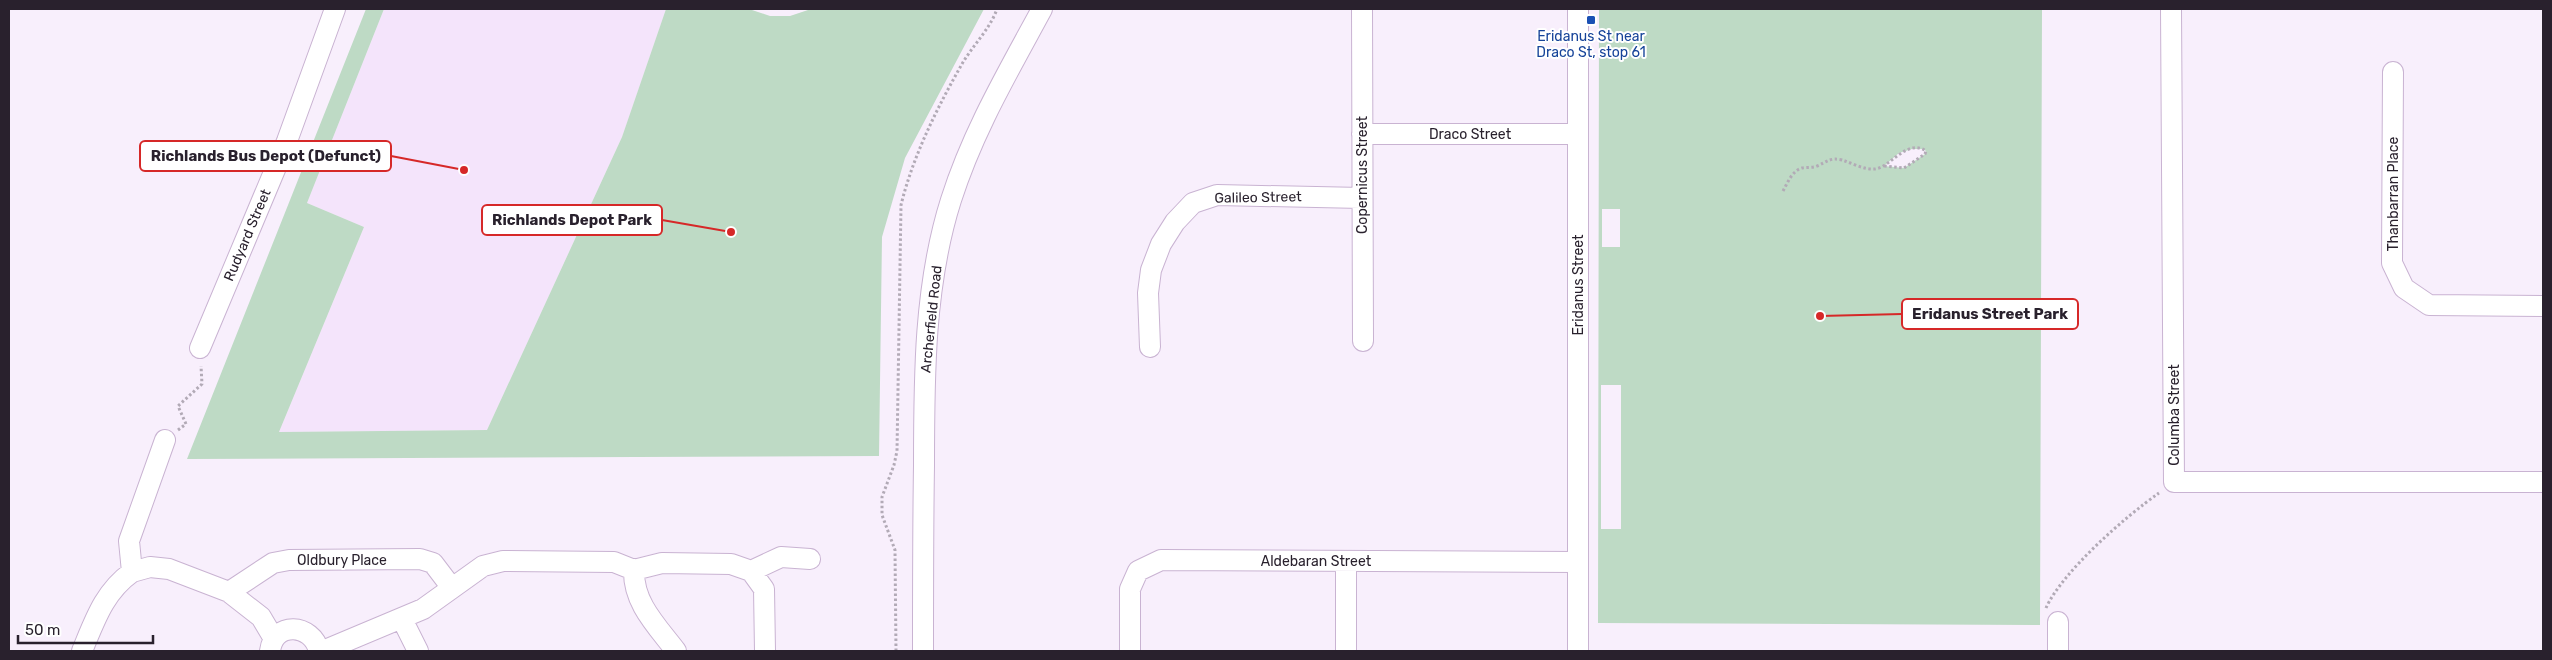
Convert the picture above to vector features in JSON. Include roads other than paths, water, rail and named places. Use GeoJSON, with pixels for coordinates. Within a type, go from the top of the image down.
{"type":"FeatureCollection","features":[{"type":"Feature","properties":{"kind":"street","name":"Rudyard Street"},"geometry":{"type":"LineString","coordinates":[[200,348],[287,141],[335,9]]}},
{"type":"Feature","properties":{"kind":"street","name":"Archerfield Road"},"geometry":{"type":"LineString","coordinates":[[923,651],[926,334],[938,256],[950,202],[978,127],[996,90],[1042,9]]}},
{"type":"Feature","properties":{"kind":"street","name":"Copernicus Street"},"geometry":{"type":"LineString","coordinates":[[1362,9],[1363,340]]}},
{"type":"Feature","properties":{"kind":"street","name":"Eridanus Street"},"geometry":{"type":"LineString","coordinates":[[1578,9],[1578,651]]}},
{"type":"Feature","properties":{"kind":"street","name":"Columba Street"},"geometry":{"type":"LineString","coordinates":[[2171,9],[2174,482],[2543,482]]}},
{"type":"Feature","properties":{"kind":"street","name":"Thanbarran Place"},"geometry":{"type":"LineString","coordinates":[[2393,72],[2392,263],[2404,288],[2429,305],[2543,306]]}},
{"type":"Feature","properties":{"kind":"street","name":"Draco Street"},"geometry":{"type":"LineString","coordinates":[[1362,134],[1578,134]]}},
{"type":"Feature","properties":{"kind":"street","name":"Galileo Street"},"geometry":{"type":"LineString","coordinates":[[1150,347],[1148,292],[1151,270],[1161,244],[1175,222],[1193,203],[1217,195],[1362,198]]}},
{"type":"Feature","properties":{"kind":"street"},"geometry":{"type":"LineString","coordinates":[[132,572],[129,541],[166,440]]}},
{"type":"Feature","properties":{"kind":"street"},"geometry":{"type":"LineString","coordinates":[[751,571],[782,557],[810,559]]}},
{"type":"Feature","properties":{"kind":"street","name":"Oldbury Place"},"geometry":{"type":"LineString","coordinates":[[229,592],[272,564],[289,560],[420,559],[433,564],[452,588]]}},
{"type":"Feature","properties":{"kind":"street","name":"Aldebaran Street"},"geometry":{"type":"LineString","coordinates":[[1130,651],[1130,589],[1138,571],[1161,560],[1578,562]]}},
{"type":"Feature","properties":{"kind":"street"},"geometry":{"type":"LineString","coordinates":[[323,651],[402,619],[423,608],[484,566],[503,561],[614,562],[634,570],[662,563],[731,564],[751,571],[764,589],[765,651]]}},
{"type":"Feature","properties":{"kind":"street"},"geometry":{"type":"LineString","coordinates":[[1346,561],[1346,651]]}},
{"type":"Feature","properties":{"kind":"street"},"geometry":{"type":"LineString","coordinates":[[82,651],[101,605],[117,582],[132,572],[150,567],[169,569],[229,592],[261,617],[272,645]]}},
{"type":"Feature","properties":{"kind":"street"},"geometry":{"type":"LineString","coordinates":[[634,570],[634,585],[641,605],[676,651]]}},
{"type":"Feature","properties":{"kind":"street"},"geometry":{"type":"LineString","coordinates":[[402,619],[418,651]]}},
{"type":"Feature","properties":{"kind":"street"},"geometry":{"type":"LineString","coordinates":[[2058,622],[2058,651]]}},
{"type":"Feature","properties":{"kind":"street"},"geometry":{"type":"LineString","coordinates":[[272,645],[282,632],[291,629],[302,630],[311,635],[317,643],[319,651]]}},
{"type":"Feature","properties":{"kind":"place","name":"Eridanus St near Draco St, stop 61"},"geometry":{"type":"Point","coordinates":[1591,20]}},
{"type":"Feature","properties":{"kind":"place","name":"Richlands Bus Depot (Defunct)"},"geometry":{"type":"Point","coordinates":[464,170]}},
{"type":"Feature","properties":{"kind":"place","name":"Richlands Depot Park"},"geometry":{"type":"Point","coordinates":[731,232]}},
{"type":"Feature","properties":{"kind":"place","name":"Eridanus Street Park"},"geometry":{"type":"Point","coordinates":[1820,316]}}]}
